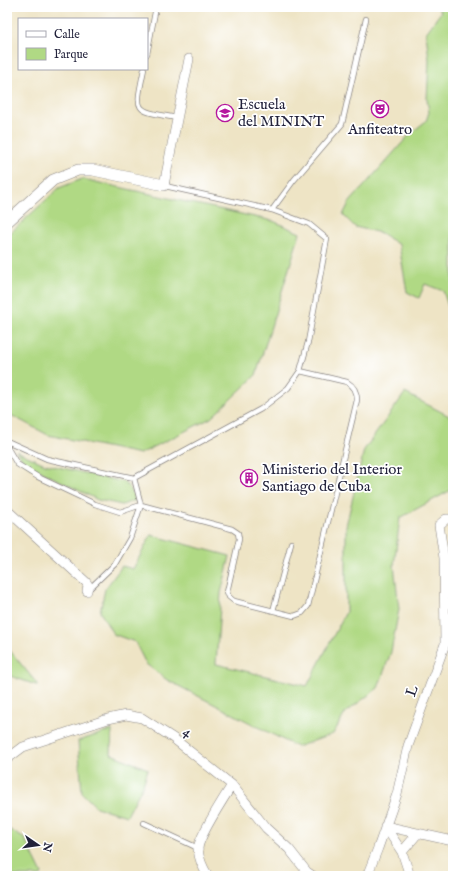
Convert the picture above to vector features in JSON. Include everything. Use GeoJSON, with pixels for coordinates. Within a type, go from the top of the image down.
{"type":"FeatureCollection","features":[{"type":"Feature","properties":{"kind":"street"},"geometry":{"type":"LineString","coordinates":[[7,222],[53,180],[78,170],[93,170],[164,185],[189,59]]}},
{"type":"Feature","properties":{"kind":"street"},"geometry":{"type":"LineString","coordinates":[[7,510],[86,582],[88,585],[87,591]]}},
{"type":"Feature","properties":{"kind":"street","name":"L"},"geometry":{"type":"LineString","coordinates":[[367,876],[397,794],[408,746],[445,644],[444,558],[440,525],[446,519],[453,519]]}},
{"type":"Feature","properties":{"kind":"street","name":"4"},"geometry":{"type":"LineString","coordinates":[[7,759],[23,747],[108,719],[126,715],[142,718],[173,738],[232,785],[266,828],[289,849],[308,875]]}},
{"type":"Feature","properties":{"kind":"street"},"geometry":{"type":"LineString","coordinates":[[208,876],[202,866],[198,848],[211,819],[232,785]]}},
{"type":"Feature","properties":{"kind":"street"},"geometry":{"type":"LineString","coordinates":[[385,826],[453,841]]}},
{"type":"Feature","properties":{"kind":"street"},"geometry":{"type":"LineString","coordinates":[[385,826],[402,852],[410,876]]}},
{"type":"Feature","properties":{"kind":"street"},"geometry":{"type":"LineString","coordinates":[[402,852],[418,833]]}},
{"type":"Feature","properties":{"kind":"lane"},"geometry":{"type":"LineString","coordinates":[[148,49],[156,7]]}},
{"type":"Feature","properties":{"kind":"lane"},"geometry":{"type":"LineString","coordinates":[[272,210],[294,180],[342,124],[366,19]]}},
{"type":"Feature","properties":{"kind":"lane"},"geometry":{"type":"LineString","coordinates":[[144,70],[138,99],[142,110],[177,118]]}},
{"type":"Feature","properties":{"kind":"lane"},"geometry":{"type":"LineString","coordinates":[[7,441],[47,459],[134,478],[261,409],[288,388],[300,371],[308,342],[327,238],[309,224],[272,210],[164,185]]}},
{"type":"Feature","properties":{"kind":"lane"},"geometry":{"type":"LineString","coordinates":[[7,447],[17,464],[38,477],[95,504],[120,512],[140,505],[232,529],[238,533],[239,539],[227,592],[229,597],[234,601],[294,616],[302,613],[308,606],[357,400],[357,393],[352,385],[347,382],[300,371]]}},
{"type":"Feature","properties":{"kind":"lane"},"geometry":{"type":"LineString","coordinates":[[87,591],[115,564],[130,538],[140,505],[134,478]]}},
{"type":"Feature","properties":{"kind":"lane"},"geometry":{"type":"LineString","coordinates":[[273,611],[291,542]]}},
{"type":"Feature","properties":{"kind":"lane"},"geometry":{"type":"LineString","coordinates":[[144,823],[198,848]]}},
{"type":"Feature","properties":{"kind":"green space"},"geometry":{"type":"Polygon","coordinates":[[[437,7],[453,7],[453,309],[449,309],[443,291],[425,284],[419,298],[407,292],[399,245],[381,233],[355,227],[343,215],[349,203],[411,133],[426,121],[429,112],[427,99],[429,60],[426,33],[441,12],[437,7]]]}},
{"type":"Feature","properties":{"kind":"green space"},"geometry":{"type":"Polygon","coordinates":[[[82,179],[273,221],[300,233],[256,375],[211,418],[140,454],[48,435],[7,413],[7,236],[59,188],[82,179]]]}},
{"type":"Feature","properties":{"kind":"green space"},"geometry":{"type":"Polygon","coordinates":[[[405,393],[453,418],[453,489],[400,518],[394,565],[399,609],[391,652],[378,688],[346,712],[333,734],[297,747],[167,680],[146,664],[135,642],[113,634],[100,612],[105,589],[122,566],[133,569],[151,535],[230,556],[221,593],[216,664],[307,686],[346,612],[346,526],[364,450],[405,393]]]}},
{"type":"Feature","properties":{"kind":"green space"},"geometry":{"type":"Polygon","coordinates":[[[16,451],[45,464],[124,482],[131,490],[136,500],[122,505],[98,500],[26,464],[16,451]]]}},
{"type":"Feature","properties":{"kind":"green space"},"geometry":{"type":"Polygon","coordinates":[[[7,647],[39,686],[7,675],[7,647]]]}},
{"type":"Feature","properties":{"kind":"green space"},"geometry":{"type":"Polygon","coordinates":[[[112,730],[111,754],[148,769],[143,785],[127,816],[96,807],[82,793],[78,741],[112,730]]]}},
{"type":"Feature","properties":{"kind":"green space"},"geometry":{"type":"Polygon","coordinates":[[[7,828],[25,839],[42,874],[41,876],[7,876],[7,828]]]}},
{"type":"Feature","properties":{"kind":"place","name":"Anfiteatro"},"geometry":{"type":"Point","coordinates":[380,109]}},
{"type":"Feature","properties":{"kind":"place","name":"Escuela del MININT"},"geometry":{"type":"Point","coordinates":[225,113]}},
{"type":"Feature","properties":{"kind":"place","name":"Ministerio del Interior Santiago de Cuba"},"geometry":{"type":"Point","coordinates":[249,478]}}]}
